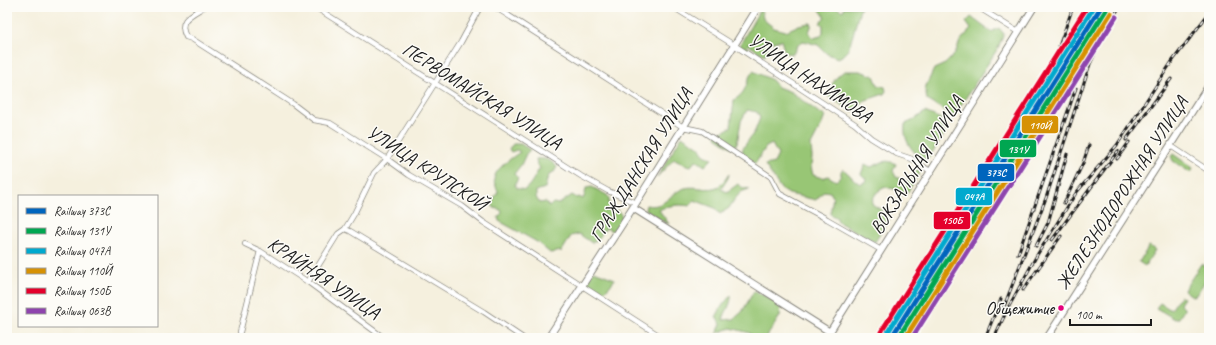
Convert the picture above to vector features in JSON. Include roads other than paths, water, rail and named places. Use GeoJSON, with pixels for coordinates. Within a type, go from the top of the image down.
{"type":"FeatureCollection","features":[{"type":"Feature","properties":{"kind":"street","name":"УЛИЦА КРУПСКОЙ"},"geometry":{"type":"LineString","coordinates":[[204,7],[193,12],[183,23],[182,30],[186,38],[192,39],[203,46],[293,104],[314,120],[330,123],[387,159],[409,175],[462,206],[483,222],[663,338]]}},
{"type":"Feature","properties":{"kind":"street","name":"ПЕРВОМАЙСКАЯ УЛИЦА"},"geometry":{"type":"LineString","coordinates":[[315,7],[581,176],[635,205],[828,335]]}},
{"type":"Feature","properties":{"kind":"street"},"geometry":{"type":"LineString","coordinates":[[308,282],[338,234],[345,229],[361,201],[374,173],[387,159],[480,7]]}},
{"type":"Feature","properties":{"kind":"street"},"geometry":{"type":"LineString","coordinates":[[495,7],[682,127],[702,131],[771,177],[780,194],[881,250]]}},
{"type":"Feature","properties":{"kind":"street","name":"УЛИЦА НАХИМОВА"},"geometry":{"type":"LineString","coordinates":[[672,7],[734,45],[855,124],[871,138],[897,154],[912,159],[930,171]]}},
{"type":"Feature","properties":{"kind":"street","name":"ГРАЖДАНСКАЯ УЛИЦА"},"geometry":{"type":"LineString","coordinates":[[548,338],[635,205],[682,127],[758,7]]}},
{"type":"Feature","properties":{"kind":"street"},"geometry":{"type":"LineString","coordinates":[[978,7],[1018,32]]}},
{"type":"Feature","properties":{"kind":"street","name":"ВОКЗАЛЬНАЯ УЛИЦА"},"geometry":{"type":"LineString","coordinates":[[828,335],[1034,7]]}},
{"type":"Feature","properties":{"kind":"street","name":"ЖЕЛЕЗНОДОРОЖНАЯ УЛИЦА"},"geometry":{"type":"LineString","coordinates":[[1047,338],[1209,85]]}},
{"type":"Feature","properties":{"kind":"street"},"geometry":{"type":"LineString","coordinates":[[1171,146],[1209,171]]}},
{"type":"Feature","properties":{"kind":"street"},"geometry":{"type":"LineString","coordinates":[[345,229],[484,312],[523,338]]}},
{"type":"Feature","properties":{"kind":"street","name":"КРАЙНЯЯ УЛИЦА"},"geometry":{"type":"LineString","coordinates":[[245,244],[260,251],[308,282],[384,338]]}},
{"type":"Feature","properties":{"kind":"street"},"geometry":{"type":"LineString","coordinates":[[240,332],[260,251]]}},
{"type":"Feature","properties":{"kind":"railway"},"geometry":{"type":"LineString","coordinates":[[1058,49],[1073,7]]}},
{"type":"Feature","properties":{"kind":"railway"},"geometry":{"type":"LineString","coordinates":[[1082,71],[1100,24],[1111,7]]}},
{"type":"Feature","properties":{"kind":"railway"},"geometry":{"type":"LineString","coordinates":[[1003,309],[1046,198],[1090,64],[1119,7]]}},
{"type":"Feature","properties":{"kind":"railway"},"geometry":{"type":"LineString","coordinates":[[994,338],[1007,310],[1037,255],[1076,193],[1117,145],[1171,63],[1209,13]]}},
{"type":"Feature","properties":{"kind":"railway"},"geometry":{"type":"LineString","coordinates":[[960,212],[1054,58]]}},
{"type":"Feature","properties":{"kind":"railway"},"geometry":{"type":"LineString","coordinates":[[976,213],[1062,77]]}},
{"type":"Feature","properties":{"kind":"railway"},"geometry":{"type":"LineString","coordinates":[[1126,140],[1171,79]]}},
{"type":"Feature","properties":{"kind":"railway"},"geometry":{"type":"LineString","coordinates":[[1018,254],[1076,88]]}},
{"type":"Feature","properties":{"kind":"railway"},"geometry":{"type":"LineString","coordinates":[[1117,159],[1129,142]]}},
{"type":"Feature","properties":{"kind":"railway"},"geometry":{"type":"LineString","coordinates":[[1064,203],[1083,163],[1089,145]]}},
{"type":"Feature","properties":{"kind":"railway"},"geometry":{"type":"LineString","coordinates":[[1052,240],[1118,151]]}},
{"type":"Feature","properties":{"kind":"railway"},"geometry":{"type":"LineString","coordinates":[[1036,246],[1048,223],[1067,154]]}},
{"type":"Feature","properties":{"kind":"railway"},"geometry":{"type":"LineString","coordinates":[[1023,290],[1061,236]]}},
{"type":"Feature","properties":{"kind":"railway"},"geometry":{"type":"LineString","coordinates":[[985,338],[1001,299]]}},
{"type":"Feature","properties":{"kind":"rail line","name":"150Б"},"geometry":{"type":"LineString","coordinates":[[881,332],[1087,7]]}},
{"type":"Feature","properties":{"kind":"rail line","name":"047А"},"geometry":{"type":"LineString","coordinates":[[886,335],[1094,7]]}},
{"type":"Feature","properties":{"kind":"rail line","name":"373C"},"geometry":{"type":"LineString","coordinates":[[891,338],[1101,7]]}},
{"type":"Feature","properties":{"kind":"rail line","name":"131У"},"geometry":{"type":"LineString","coordinates":[[898,338],[1106,10]]}},
{"type":"Feature","properties":{"kind":"rail line","name":"110Й"},"geometry":{"type":"LineString","coordinates":[[905,338],[1111,13]]}},
{"type":"Feature","properties":{"kind":"rail line","name":"063В"},"geometry":{"type":"LineString","coordinates":[[912,338],[1116,17]]}},
{"type":"Feature","properties":{"kind":"place","name":"Общежитие"},"geometry":{"type":"Point","coordinates":[1061,308]}}]}
